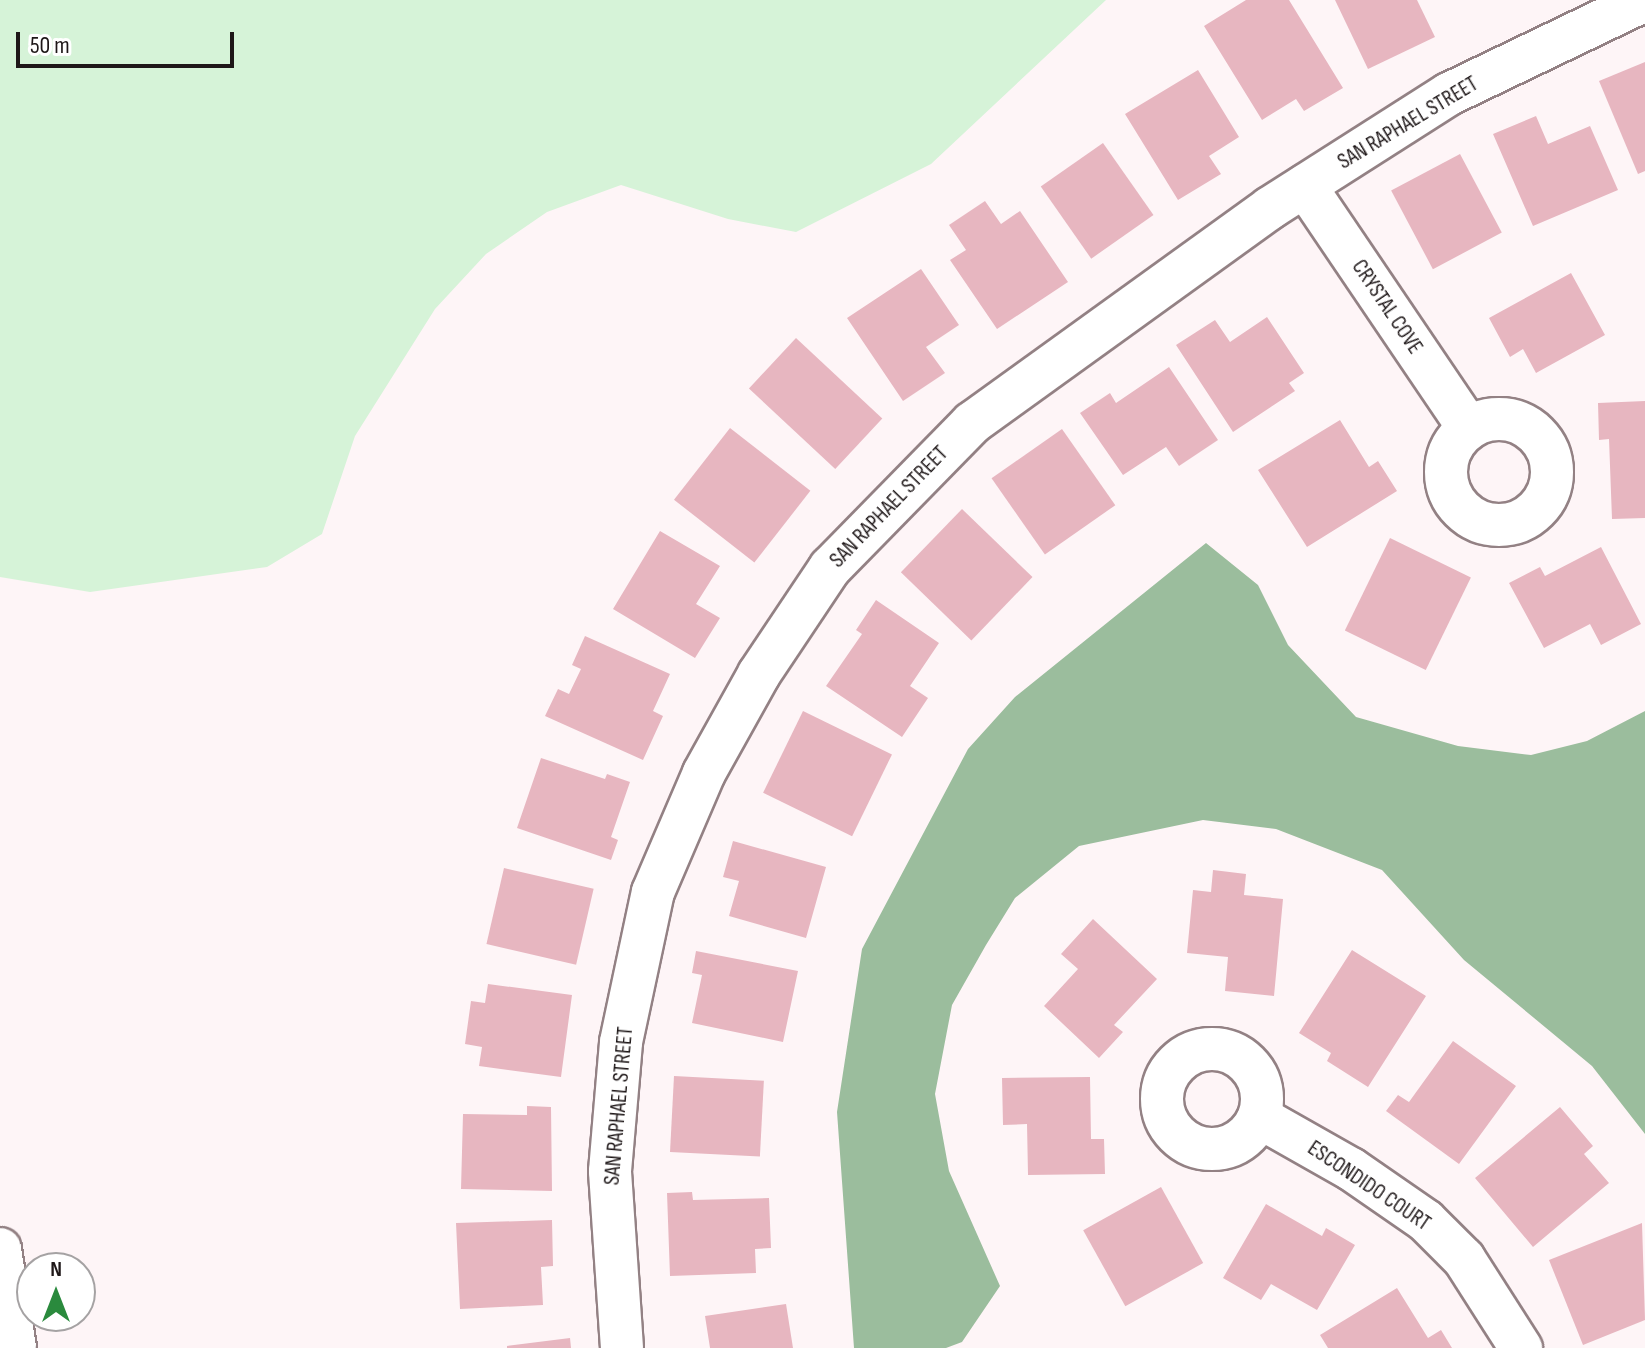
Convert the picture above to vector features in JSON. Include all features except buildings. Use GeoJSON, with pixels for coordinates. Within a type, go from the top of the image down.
{"type":"FeatureCollection","features":[{"type":"Feature","properties":{"kind":"street","name":"SAN RAPHAEL STREET"},"geometry":{"type":"LineString","coordinates":[[622,1348],[610,1171],[621,1042],[653,892],[704,773],[759,674],[830,568],[972,423],[1305,186],[1449,94],[1645,0]]}},
{"type":"Feature","properties":{"kind":"street","name":"CRYSTAL COVE"},"geometry":{"type":"LineString","coordinates":[[1305,186],[1469,428]]}},
{"type":"Feature","properties":{"kind":"street","name":"ESCONDIDO COURT"},"geometry":{"type":"LineString","coordinates":[[1259,1117],[1351,1169],[1426,1221],[1464,1259],[1521,1348]]}},
{"type":"Feature","properties":{"kind":"street"},"geometry":{"type":"LineString","coordinates":[[0,1249],[15,1348]]}},
{"type":"Feature","properties":{"kind":"shaded area"},"geometry":{"type":"Polygon","coordinates":[[[0,0],[1106,0],[931,164],[796,232],[728,219],[621,185],[547,212],[486,254],[435,309],[355,436],[322,534],[267,567],[90,592],[0,577],[0,0]]]}},
{"type":"Feature","properties":{"kind":"shaded area"},"geometry":{"type":"Polygon","coordinates":[[[1206,543],[1258,585],[1288,645],[1356,717],[1458,746],[1531,755],[1587,741],[1645,711],[1645,1134],[1592,1066],[1464,960],[1382,870],[1276,829],[1203,820],[1079,846],[1015,898],[986,945],[952,1005],[935,1094],[949,1171],[1000,1286],[962,1342],[946,1348],[854,1348],[837,1112],[862,949],[968,749],[1015,697],[1206,543]]]}}]}
